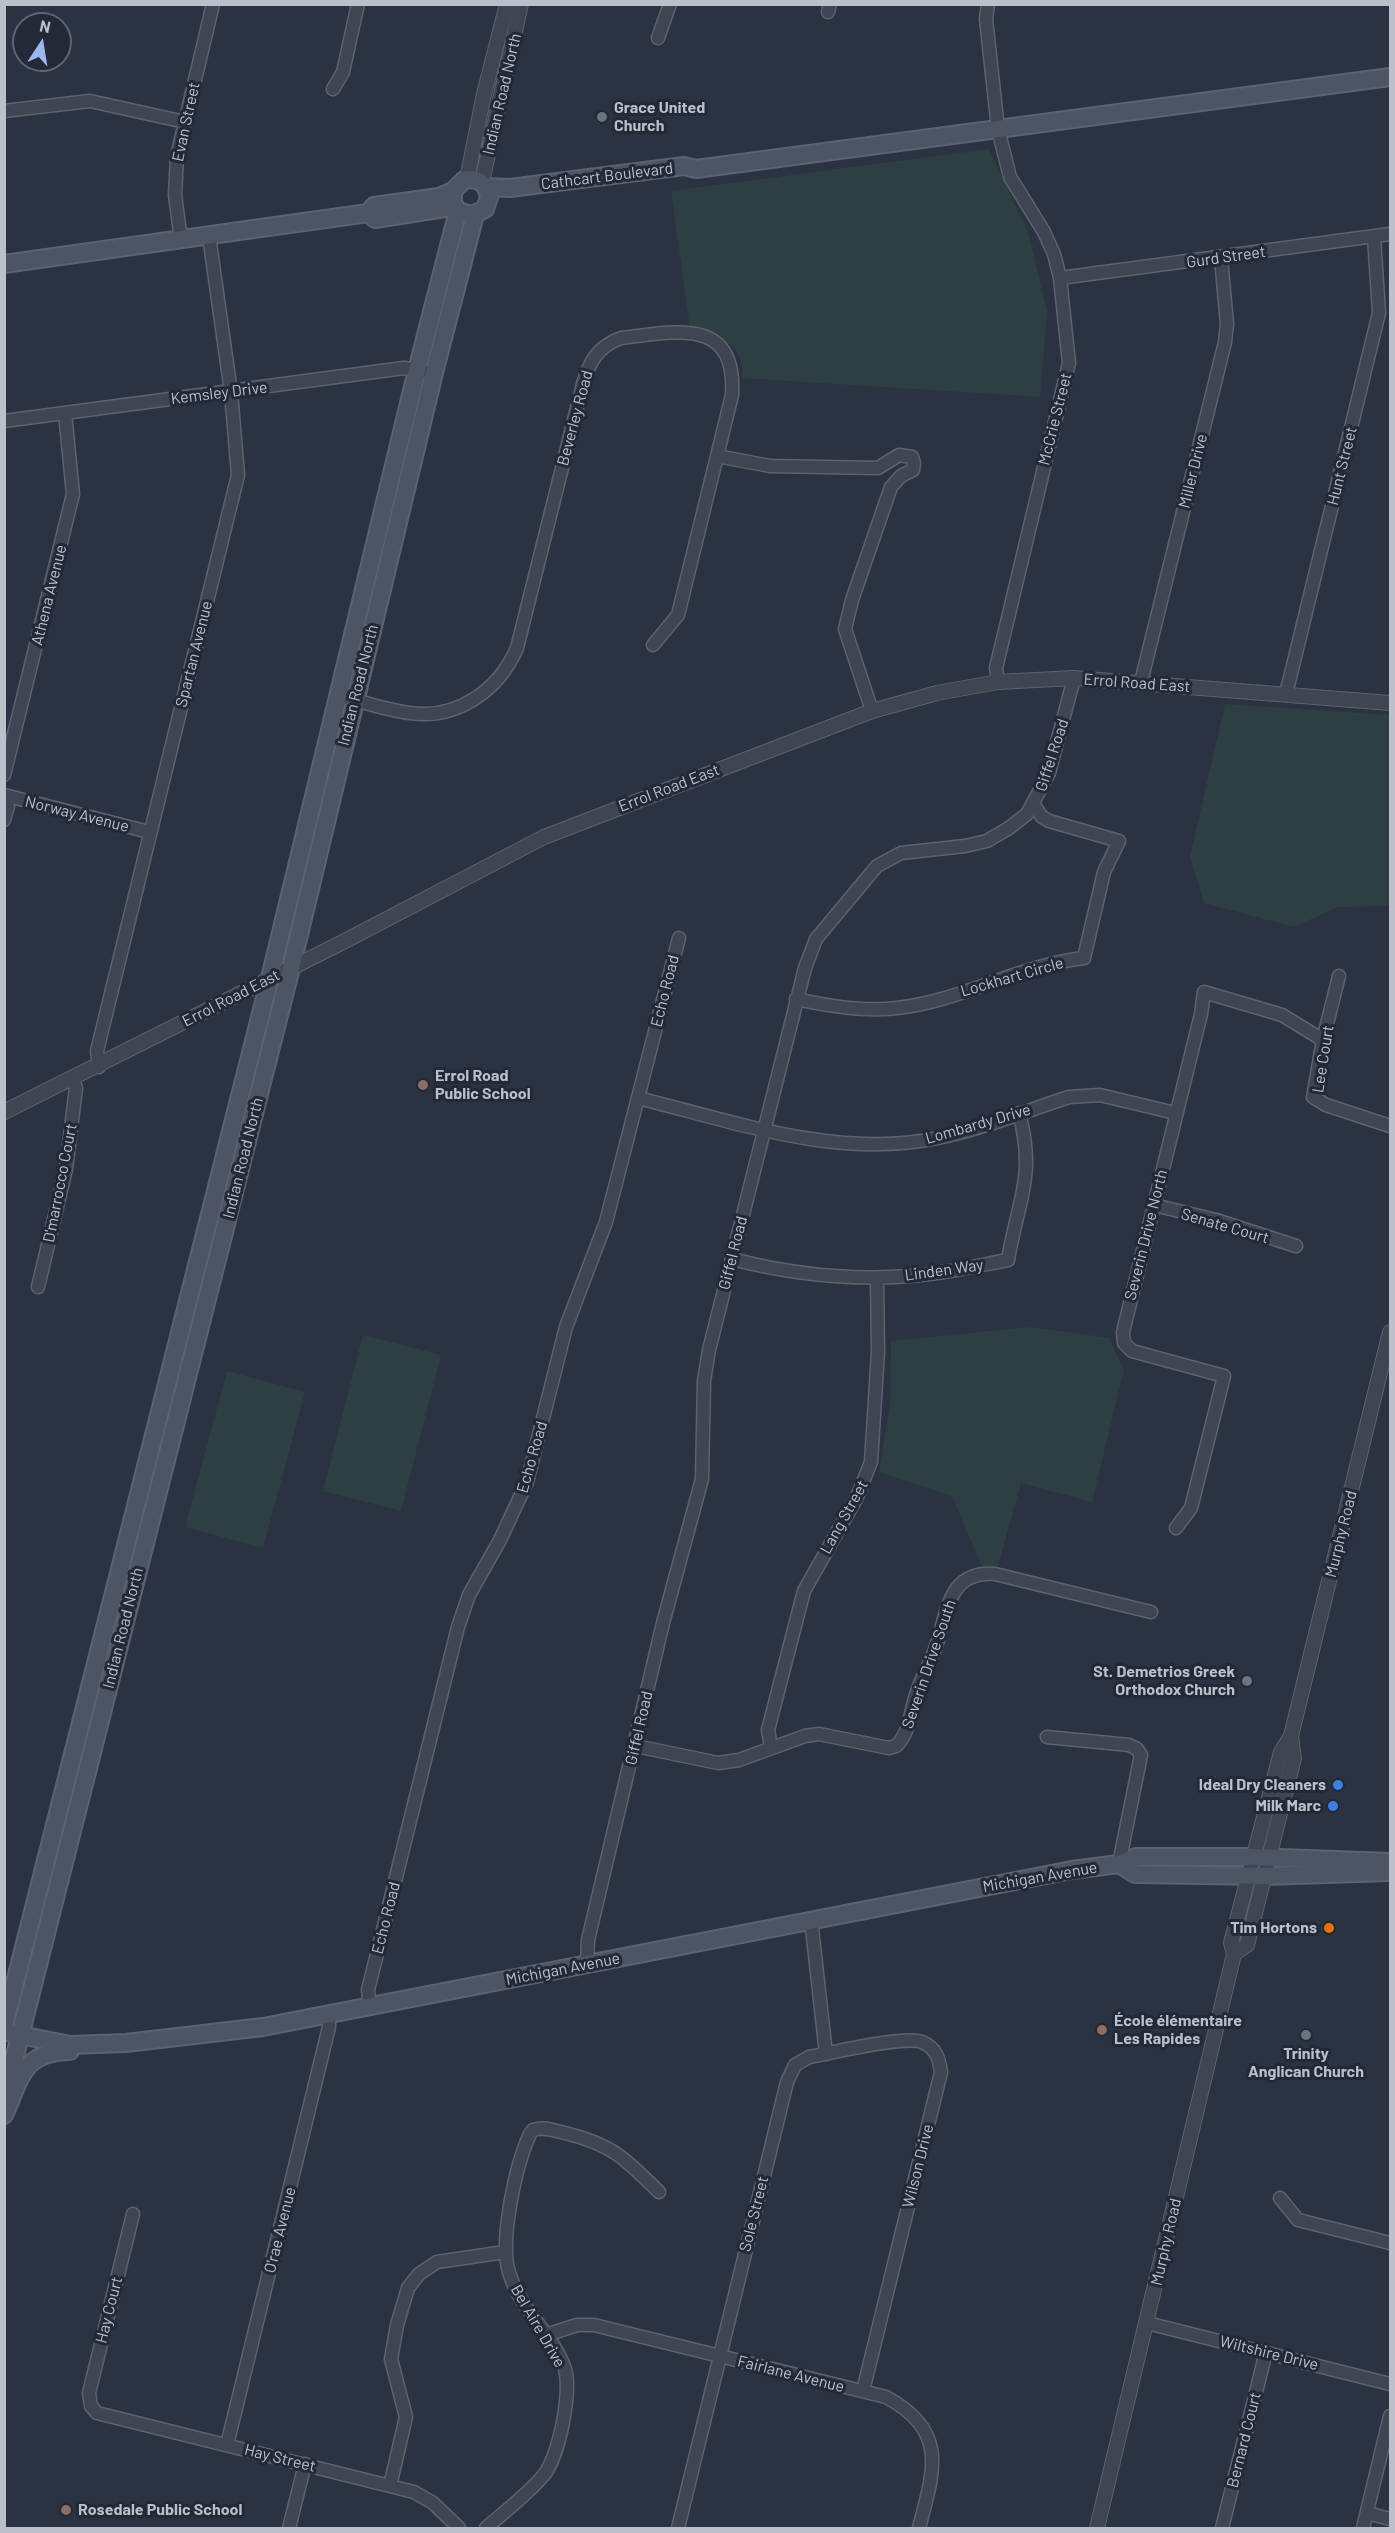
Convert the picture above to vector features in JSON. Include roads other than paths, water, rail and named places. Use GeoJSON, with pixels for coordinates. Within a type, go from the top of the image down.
{"type":"FeatureCollection","features":[{"type":"Feature","properties":{"kind":"main road","name":"Cathcart Boulevard"},"geometry":{"type":"LineString","coordinates":[[481,188],[687,176],[696,169],[1390,76]]}},
{"type":"Feature","properties":{"kind":"main road"},"geometry":{"type":"LineString","coordinates":[[4,264],[368,213],[375,219],[460,206],[482,212],[481,188],[458,183],[460,206]]}},
{"type":"Feature","properties":{"kind":"main road","name":"Indian Road North"},"geometry":{"type":"LineString","coordinates":[[4,2099],[9,2031],[270,978],[417,370],[460,206]]}},
{"type":"Feature","properties":{"kind":"main road","name":"Indian Road North"},"geometry":{"type":"LineString","coordinates":[[9,2031],[291,968],[434,373],[460,206]]}},
{"type":"Feature","properties":{"kind":"main road","name":"Michigan Avenue"},"geometry":{"type":"LineString","coordinates":[[9,2031],[62,2045],[126,2043],[263,2027],[811,1919],[1072,1870],[1119,1864],[1136,1857],[1390,1862]]}},
{"type":"Feature","properties":{"kind":"main road","name":"Michigan Avenue"},"geometry":{"type":"LineString","coordinates":[[1119,1864],[1135,1874],[1257,1876],[1390,1872]]}},
{"type":"Feature","properties":{"kind":"main road"},"geometry":{"type":"LineString","coordinates":[[4,2115],[21,2073],[38,2058],[62,2052],[100,2050],[126,2043]]}},
{"type":"Feature","properties":{"kind":"street","name":"Evan Street"},"geometry":{"type":"LineString","coordinates":[[180,240],[175,175],[213,4]]}},
{"type":"Feature","properties":{"kind":"street"},"geometry":{"type":"LineString","coordinates":[[333,90],[343,72],[358,4]]}},
{"type":"Feature","properties":{"kind":"street","name":"Indian Road North"},"geometry":{"type":"LineString","coordinates":[[481,188],[484,94],[507,4]]}},
{"type":"Feature","properties":{"kind":"street","name":"Indian Road North"},"geometry":{"type":"LineString","coordinates":[[481,188],[521,4]]}},
{"type":"Feature","properties":{"kind":"street"},"geometry":{"type":"LineString","coordinates":[[658,38],[670,4]]}},
{"type":"Feature","properties":{"kind":"street","name":"McCrie Street"},"geometry":{"type":"LineString","coordinates":[[988,4],[986,19],[999,129],[1010,177],[1044,232],[1060,278],[1069,363],[996,668],[998,682]]}},
{"type":"Feature","properties":{"kind":"street"},"geometry":{"type":"LineString","coordinates":[[4,111],[90,101],[185,122]]}},
{"type":"Feature","properties":{"kind":"street","name":"Gurd Street"},"geometry":{"type":"LineString","coordinates":[[1060,278],[1390,234]]}},
{"type":"Feature","properties":{"kind":"street","name":"Spartan Avenue"},"geometry":{"type":"LineString","coordinates":[[99,1066],[97,1052],[149,832],[238,476],[238,453],[231,392],[209,236]]}},
{"type":"Feature","properties":{"kind":"street","name":"Hunt Street"},"geometry":{"type":"LineString","coordinates":[[1286,694],[1379,313],[1374,237]]}},
{"type":"Feature","properties":{"kind":"street","name":"Miller Drive"},"geometry":{"type":"LineString","coordinates":[[1141,682],[1225,342],[1227,324],[1221,258]]}},
{"type":"Feature","properties":{"kind":"street","name":"Beverley Road"},"geometry":{"type":"LineString","coordinates":[[337,695],[410,713],[439,713],[477,698],[507,670],[520,637],[583,384],[591,362],[601,348],[621,338],[686,331],[703,334],[717,344],[728,358],[733,376],[732,395],[678,615],[653,645]]}},
{"type":"Feature","properties":{"kind":"street","name":"Kemsley Drive"},"geometry":{"type":"LineString","coordinates":[[4,421],[404,368],[434,373]]}},
{"type":"Feature","properties":{"kind":"street","name":"Athena Avenue"},"geometry":{"type":"LineString","coordinates":[[4,776],[73,494],[65,413]]}},
{"type":"Feature","properties":{"kind":"street"},"geometry":{"type":"LineString","coordinates":[[717,456],[770,466],[878,468],[899,455],[912,457],[913,470],[891,487],[846,622],[851,652],[872,711]]}},
{"type":"Feature","properties":{"kind":"street","name":"Errol Road East"},"geometry":{"type":"LineString","coordinates":[[4,1112],[99,1066],[544,837],[872,711],[937,693],[998,682],[1074,678],[1390,704]]}},
{"type":"Feature","properties":{"kind":"street","name":"Giffel Road"},"geometry":{"type":"LineString","coordinates":[[587,1964],[588,1941],[636,1746],[663,1623],[702,1479],[704,1381],[709,1350],[796,999],[816,939],[877,866],[901,853],[965,846],[987,841],[1009,828],[1034,805],[1049,773],[1074,678]]}},
{"type":"Feature","properties":{"kind":"street"},"geometry":{"type":"LineString","coordinates":[[4,797],[8,806],[4,820]]}},
{"type":"Feature","properties":{"kind":"street","name":"Norway Avenue"},"geometry":{"type":"LineString","coordinates":[[4,797],[149,832]]}},
{"type":"Feature","properties":{"kind":"street","name":"Lockhart Circle"},"geometry":{"type":"LineString","coordinates":[[796,999],[856,1009],[896,1008],[920,1004],[1054,962],[1084,958],[1104,872],[1119,842],[1049,821],[1042,817],[1034,805]]}},
{"type":"Feature","properties":{"kind":"street","name":"Echo Road"},"geometry":{"type":"LineString","coordinates":[[370,2007],[368,1990],[458,1627],[469,1595],[500,1540],[527,1482],[566,1327],[606,1222],[679,938]]}},
{"type":"Feature","properties":{"kind":"street","name":"Lee Court"},"geometry":{"type":"LineString","coordinates":[[1339,976],[1323,1041],[1313,1097],[1326,1105],[1390,1126]]}},
{"type":"Feature","properties":{"kind":"street","name":"Severin Drive North"},"geometry":{"type":"LineString","coordinates":[[1176,1528],[1191,1508],[1224,1376],[1138,1354],[1124,1343],[1124,1323],[1201,1014],[1204,992],[1282,1015],[1323,1041]]}},
{"type":"Feature","properties":{"kind":"street","name":"D'marrocco Court"},"geometry":{"type":"LineString","coordinates":[[38,1287],[66,1169],[76,1088],[73,1079]]}},
{"type":"Feature","properties":{"kind":"street","name":"Lombardy Drive"},"geometry":{"type":"LineString","coordinates":[[638,1098],[823,1141],[888,1144],[939,1138],[1069,1097],[1100,1095],[1175,1113]]}},
{"type":"Feature","properties":{"kind":"street","name":"Linden Way"},"geometry":{"type":"LineString","coordinates":[[732,1259],[805,1274],[877,1278],[946,1272],[1008,1260],[1026,1185],[1026,1143],[1019,1113]]}},
{"type":"Feature","properties":{"kind":"street","name":"Senate Court"},"geometry":{"type":"LineString","coordinates":[[1154,1205],[1216,1220],[1296,1246]]}},
{"type":"Feature","properties":{"kind":"street","name":"Lang Street"},"geometry":{"type":"LineString","coordinates":[[771,1747],[768,1730],[804,1592],[857,1497],[872,1462],[878,1352],[877,1278]]}},
{"type":"Feature","properties":{"kind":"street","name":"Murphy Road"},"geometry":{"type":"LineString","coordinates":[[1097,2529],[1234,1954],[1247,1945],[1257,1876],[1281,1752],[1291,1737],[1390,1332]]}},
{"type":"Feature","properties":{"kind":"street","name":"Severin Drive South"},"geometry":{"type":"LineString","coordinates":[[636,1746],[718,1763],[739,1760],[771,1747],[819,1734],[889,1748],[896,1746],[905,1733],[916,1693],[935,1651],[953,1592],[963,1581],[975,1574],[994,1574],[1151,1612]]}},
{"type":"Feature","properties":{"kind":"street"},"geometry":{"type":"LineString","coordinates":[[1047,1737],[1130,1745],[1141,1755],[1119,1864]]}},
{"type":"Feature","properties":{"kind":"street"},"geometry":{"type":"LineString","coordinates":[[811,1919],[826,2054]]}},
{"type":"Feature","properties":{"kind":"street","name":"O'rae Avenue"},"geometry":{"type":"LineString","coordinates":[[227,2445],[329,2028],[329,2014]]}},
{"type":"Feature","properties":{"kind":"street","name":"Wilson Drive"},"geometry":{"type":"LineString","coordinates":[[826,2054],[910,2040],[933,2049],[939,2057],[941,2072],[863,2391]]}},
{"type":"Feature","properties":{"kind":"street","name":"Sole Street"},"geometry":{"type":"LineString","coordinates":[[678,2529],[718,2356],[787,2082],[800,2061],[826,2054]]}},
{"type":"Feature","properties":{"kind":"street","name":"Bel Aire Drive"},"geometry":{"type":"LineString","coordinates":[[486,2529],[545,2474],[561,2432],[568,2388],[564,2367],[546,2335],[515,2291],[505,2252],[513,2198],[530,2134],[533,2130],[545,2128],[602,2144],[619,2153],[659,2192]]}},
{"type":"Feature","properties":{"kind":"street"},"geometry":{"type":"LineString","coordinates":[[1280,2198],[1298,2220],[1390,2243]]}},
{"type":"Feature","properties":{"kind":"street","name":"Hay Court"},"geometry":{"type":"LineString","coordinates":[[91,2406],[89,2392],[134,2214]]}},
{"type":"Feature","properties":{"kind":"street"},"geometry":{"type":"LineString","coordinates":[[390,2486],[406,2417],[391,2359],[397,2325],[408,2288],[419,2274],[437,2262],[505,2252]]}},
{"type":"Feature","properties":{"kind":"street","name":"Wiltshire Drive"},"geometry":{"type":"LineString","coordinates":[[1147,2323],[1390,2384]]}},
{"type":"Feature","properties":{"kind":"street","name":"Fairlane Avenue"},"geometry":{"type":"LineString","coordinates":[[546,2335],[577,2325],[594,2325],[863,2391],[886,2397],[902,2405],[912,2413],[931,2442],[931,2480],[919,2529]]}},
{"type":"Feature","properties":{"kind":"street","name":"Bernard Court"},"geometry":{"type":"LineString","coordinates":[[1222,2529],[1266,2352]]}},
{"type":"Feature","properties":{"kind":"street","name":"Hay Street"},"geometry":{"type":"LineString","coordinates":[[91,2406],[97,2413],[390,2486],[424,2497],[459,2529]]}},
{"type":"Feature","properties":{"kind":"street"},"geometry":{"type":"LineString","coordinates":[[1363,2529],[1390,2416]]}},
{"type":"Feature","properties":{"kind":"street"},"geometry":{"type":"LineString","coordinates":[[289,2529],[304,2464]]}},
{"type":"Feature","properties":{"kind":"street"},"geometry":{"type":"LineString","coordinates":[[1367,2513],[1390,2518]]}},
{"type":"Feature","properties":{"kind":"place","name":"Grace United Church"},"geometry":{"type":"Point","coordinates":[602,117]}},
{"type":"Feature","properties":{"kind":"place","name":"Errol Road Public School"},"geometry":{"type":"Point","coordinates":[423,1085]}},
{"type":"Feature","properties":{"kind":"place","name":"St. Demetrios Greek Orthodox Church"},"geometry":{"type":"Point","coordinates":[1247,1681]}},
{"type":"Feature","properties":{"kind":"place","name":"Ideal Dry Cleaners"},"geometry":{"type":"Point","coordinates":[1338,1785]}},
{"type":"Feature","properties":{"kind":"place","name":"Milk Marc"},"geometry":{"type":"Point","coordinates":[1333,1806]}},
{"type":"Feature","properties":{"kind":"place","name":"Tim Hortons"},"geometry":{"type":"Point","coordinates":[1329,1928]}},
{"type":"Feature","properties":{"kind":"place","name":"École élémentaire Les Rapides"},"geometry":{"type":"Point","coordinates":[1102,2030]}},
{"type":"Feature","properties":{"kind":"place","name":"Trinity Anglican Church"},"geometry":{"type":"Point","coordinates":[1306,2035]}},
{"type":"Feature","properties":{"kind":"place","name":"Rosedale Public School"},"geometry":{"type":"Point","coordinates":[66,2510]}}]}
